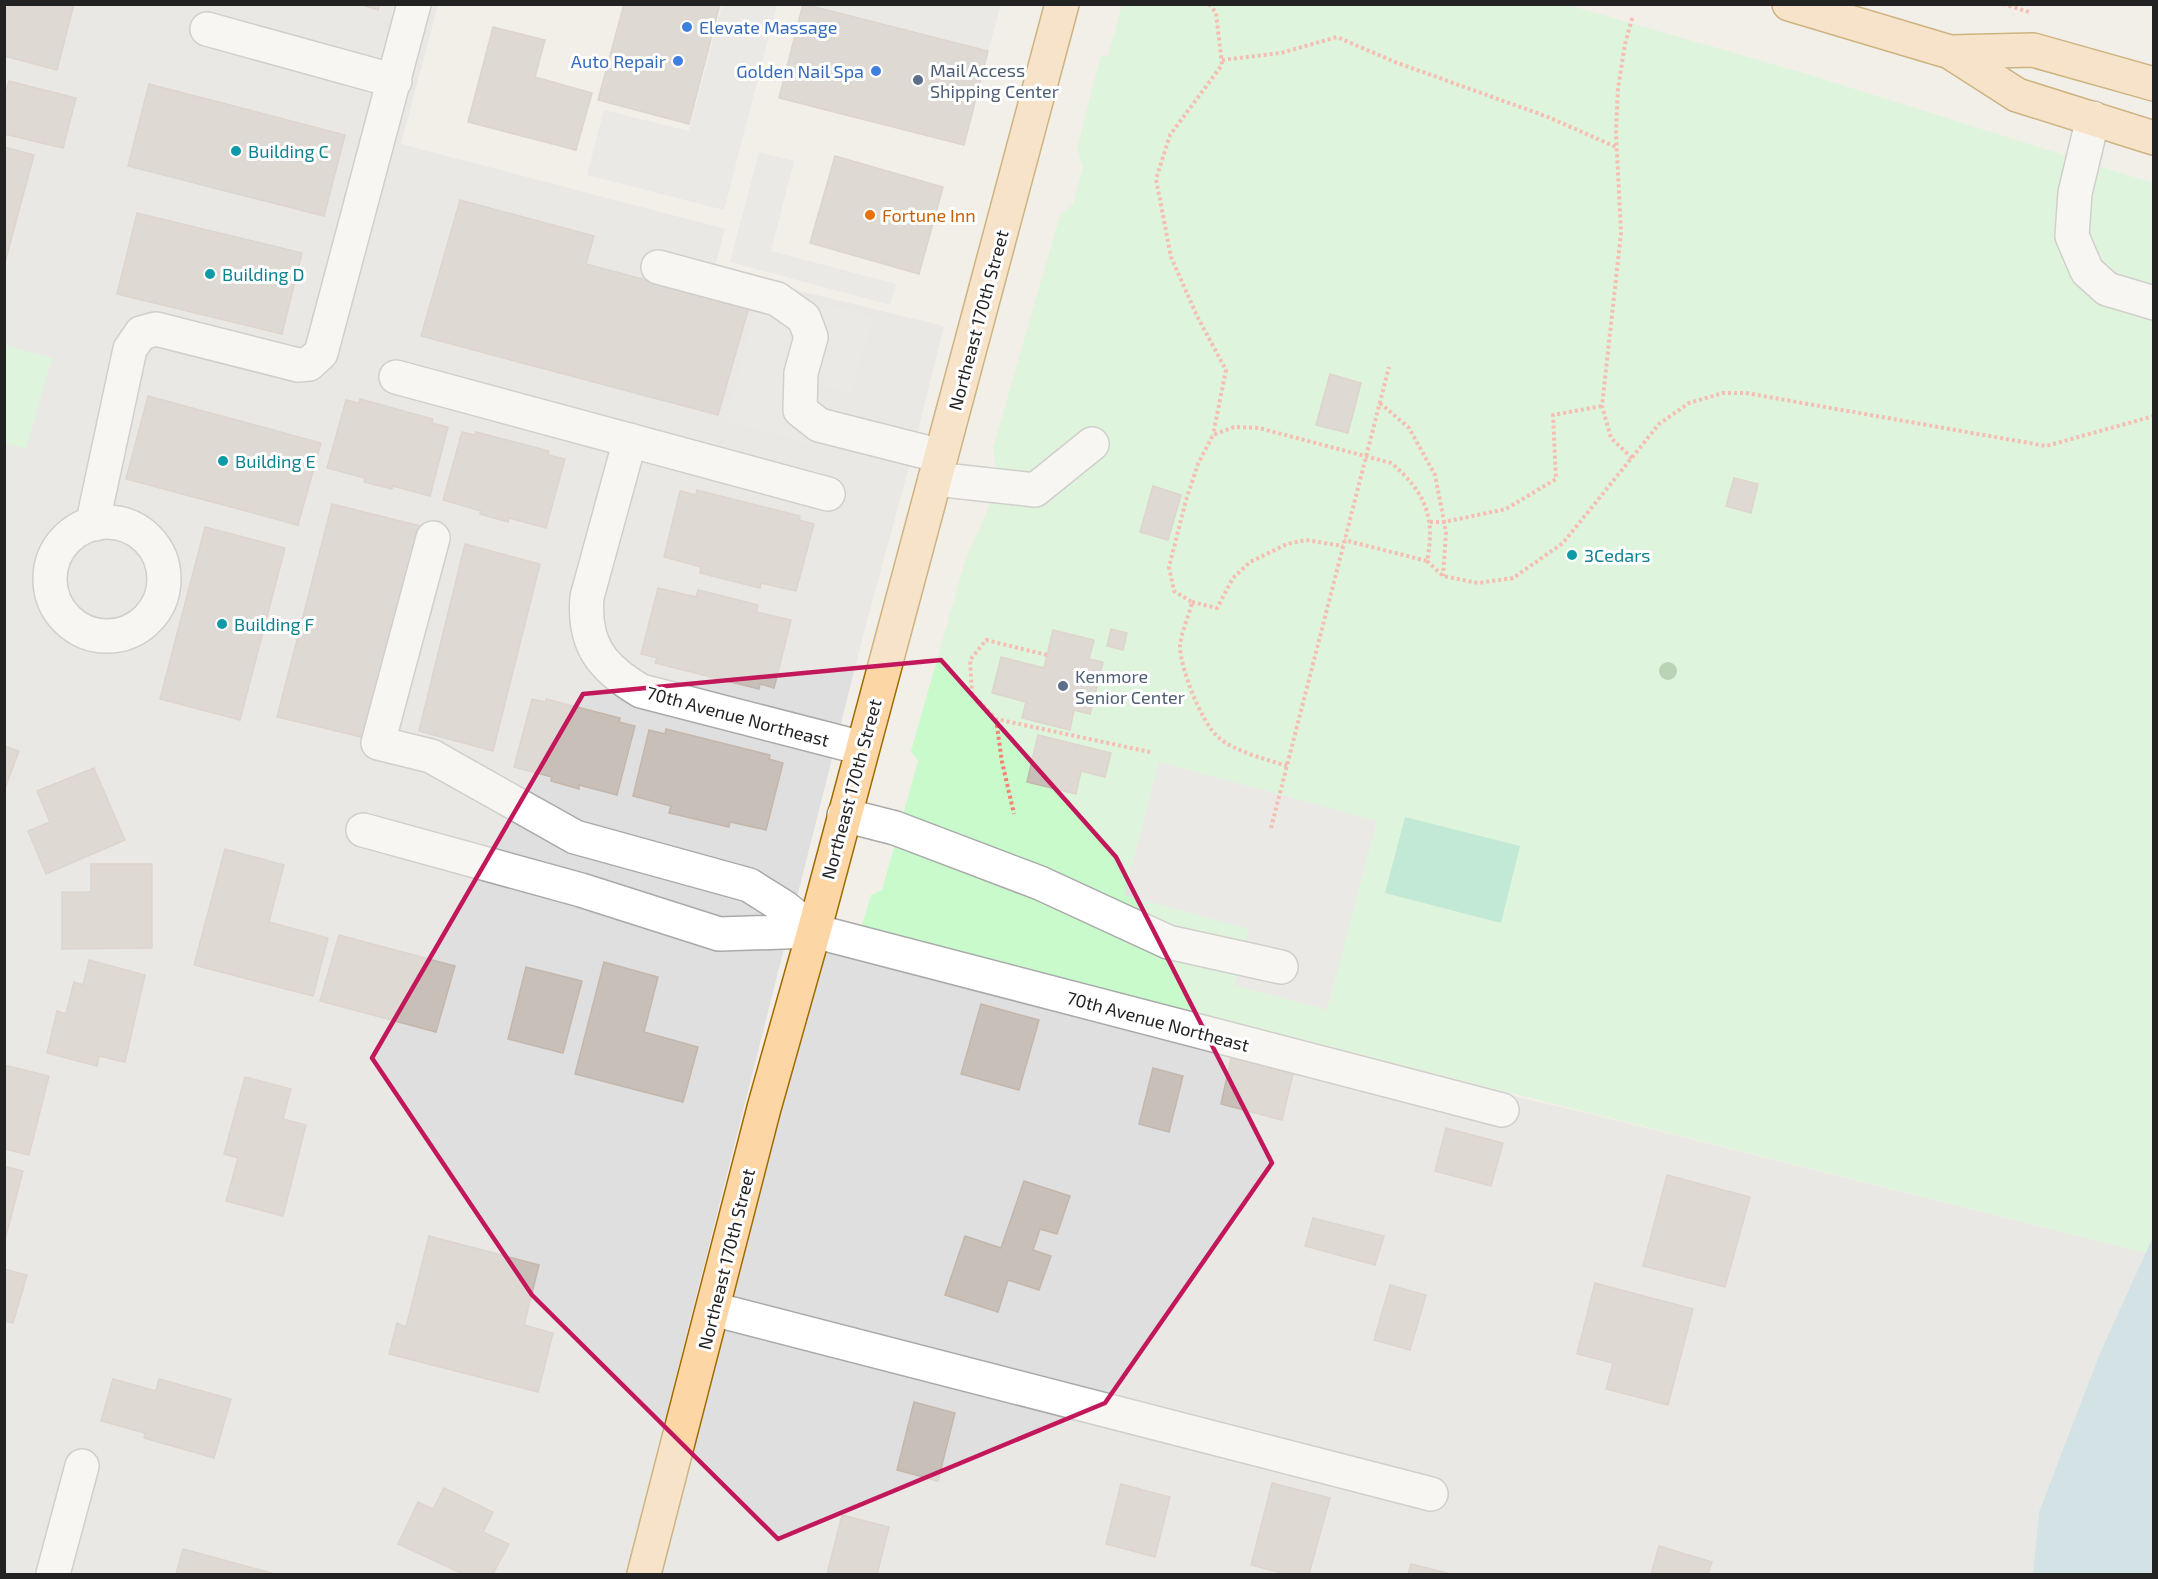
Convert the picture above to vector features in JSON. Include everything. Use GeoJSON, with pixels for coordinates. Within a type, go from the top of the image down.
{"type":"FeatureCollection","features":[{"type":"Feature","properties":{"kind":"main road","name":"Northeast 170th Street"},"geometry":{"type":"LineString","coordinates":[[644,1575],[764,1108],[814,931],[1062,4]]}},
{"type":"Feature","properties":{"kind":"main road"},"geometry":{"type":"LineString","coordinates":[[1789,4],[1950,52],[2017,95],[2154,138]]}},
{"type":"Feature","properties":{"kind":"main road"},"geometry":{"type":"LineString","coordinates":[[1950,52],[2033,50],[2154,84]]}},
{"type":"Feature","properties":{"kind":"street"},"geometry":{"type":"LineString","coordinates":[[95,524],[95,512],[130,349],[141,333],[156,329],[298,365],[309,364],[321,353],[414,4]]}},
{"type":"Feature","properties":{"kind":"street"},"geometry":{"type":"LineString","coordinates":[[207,29],[394,81]]}},
{"type":"Feature","properties":{"kind":"street"},"geometry":{"type":"LineString","coordinates":[[2093,118],[2075,193],[2073,236],[2087,271],[2107,289],[2154,303]]}},
{"type":"Feature","properties":{"kind":"street"},"geometry":{"type":"LineString","coordinates":[[658,267],[777,299],[804,318],[811,337],[801,373],[800,410],[819,425],[938,468],[1035,490],[1092,444]]}},
{"type":"Feature","properties":{"kind":"street"},"geometry":{"type":"LineString","coordinates":[[396,377],[828,494]]}},
{"type":"Feature","properties":{"kind":"street","name":"70th Avenue Northeast"},"geometry":{"type":"LineString","coordinates":[[630,440],[587,597],[585,616],[590,640],[602,661],[619,678],[641,691],[862,748]]}},
{"type":"Feature","properties":{"kind":"street","name":"70th Avenue Northeast"},"geometry":{"type":"LineString","coordinates":[[433,538],[378,743],[431,756],[575,837],[749,885],[784,907],[814,931]]}},
{"type":"Feature","properties":{"kind":"street"},"geometry":{"type":"LineString","coordinates":[[844,815],[895,828],[1040,883],[1168,942],[1281,967]]}},
{"type":"Feature","properties":{"kind":"street","name":"70th Avenue Northeast"},"geometry":{"type":"LineString","coordinates":[[363,830],[581,891],[719,933],[814,931],[1502,1110]]}},
{"type":"Feature","properties":{"kind":"street"},"geometry":{"type":"LineString","coordinates":[[713,1310],[1431,1494]]}},
{"type":"Feature","properties":{"kind":"street"},"geometry":{"type":"LineString","coordinates":[[53,1575],[82,1466]]}},
{"type":"Feature","properties":{"kind":"path"},"geometry":{"type":"LineString","coordinates":[[1209,4],[1216,13],[1222,65],[1170,135],[1156,179],[1171,257],[1197,316],[1226,370],[1213,435],[1198,464],[1169,567],[1174,591],[1192,602],[1217,608],[1233,578],[1250,562],[1287,544],[1306,540],[1343,546]]}},
{"type":"Feature","properties":{"kind":"path"},"geometry":{"type":"LineString","coordinates":[[1632,458],[1611,438],[1602,406],[1621,233],[1616,147],[1617,88],[1624,44],[1633,15]]}},
{"type":"Feature","properties":{"kind":"path"},"geometry":{"type":"LineString","coordinates":[[1222,60],[1281,53],[1337,36],[1395,62],[1548,117],[1616,147]]}},
{"type":"Feature","properties":{"kind":"path"},"geometry":{"type":"LineString","coordinates":[[1270,828],[1389,368]]}},
{"type":"Feature","properties":{"kind":"path"},"geometry":{"type":"LineString","coordinates":[[1344,540],[1427,561],[1443,576],[1478,583],[1514,578],[1563,543],[1659,424],[1689,403],[1723,393],[1746,393],[2046,446],[2154,416]]}},
{"type":"Feature","properties":{"kind":"path"},"geometry":{"type":"LineString","coordinates":[[1380,402],[1409,428],[1435,475],[1446,532],[1443,576]]}},
{"type":"Feature","properties":{"kind":"path"},"geometry":{"type":"LineString","coordinates":[[1430,522],[1444,522],[1506,509],[1556,479],[1553,415],[1602,406]]}},
{"type":"Feature","properties":{"kind":"path"},"geometry":{"type":"LineString","coordinates":[[1213,435],[1234,427],[1259,428],[1391,464],[1418,490],[1426,506],[1431,542],[1427,561]]}},
{"type":"Feature","properties":{"kind":"path"},"geometry":{"type":"LineString","coordinates":[[1192,602],[1180,646],[1185,674],[1200,711],[1218,738],[1246,753],[1287,766]]}},
{"type":"Feature","properties":{"kind":"path"},"geometry":{"type":"LineString","coordinates":[[1047,655],[986,640],[970,660],[972,694],[996,719],[1150,752]]}},
{"type":"Feature","properties":{"kind":"path"},"geometry":{"type":"LineString","coordinates":[[996,719],[1002,762],[1014,814]]}},
{"type":"Feature","properties":{"kind":"highlighted area"},"geometry":{"type":"Polygon","coordinates":[[[941,660],[1116,857],[1272,1163],[1105,1403],[778,1539],[532,1295],[372,1058],[583,694],[941,660]]]}},
{"type":"Feature","properties":{"kind":"shaded area"},"geometry":{"type":"Polygon","coordinates":[[[5,5],[438,5],[401,144],[725,229],[714,270],[944,326],[864,632],[626,1574],[5,1574],[5,5]]]}},
{"type":"Feature","properties":{"kind":"shaded area"},"geometry":{"type":"Polygon","coordinates":[[[722,5],[777,5],[724,210],[587,175],[604,110],[689,131],[722,5]]]}},
{"type":"Feature","properties":{"kind":"shaded area"},"geometry":{"type":"Polygon","coordinates":[[[806,5],[1001,5],[988,51],[806,5]]]}},
{"type":"Feature","properties":{"kind":"shaded area"},"geometry":{"type":"Polygon","coordinates":[[[759,152],[794,161],[771,251],[896,284],[890,305],[730,262],[759,152]]]}},
{"type":"Feature","properties":{"kind":"shaded area"},"geometry":{"type":"Polygon","coordinates":[[[761,287],[873,317],[852,394],[826,387],[810,444],[725,421],[761,287]]]}},
{"type":"Feature","properties":{"kind":"shaded area"},"geometry":{"type":"Polygon","coordinates":[[[1159,762],[1377,821],[1327,1010],[1234,985],[1249,929],[1124,895],[1159,762]]]}},
{"type":"Feature","properties":{"kind":"shaded area"},"geometry":{"type":"Polygon","coordinates":[[[814,931],[1598,1116],[2146,1253],[2100,1353],[2039,1512],[2033,1574],[644,1574],[814,931]]]}},
{"type":"Feature","properties":{"kind":"green space"},"geometry":{"type":"Polygon","coordinates":[[[1122,5],[1568,5],[1810,75],[2153,183],[2154,1237],[2146,1253],[861,929],[871,895],[882,890],[918,761],[911,751],[965,561],[998,486],[993,448],[1060,215],[1073,204],[1083,167],[1077,148],[1101,55],[1108,56],[1122,5]]]}},
{"type":"Feature","properties":{"kind":"green space"},"geometry":{"type":"Polygon","coordinates":[[[4,345],[52,358],[26,449],[5,443],[4,345]]]}},
{"type":"Feature","properties":{"kind":"green space"},"geometry":{"type":"Polygon","coordinates":[[[1405,817],[1520,846],[1501,923],[1385,893],[1405,817]]]}},
{"type":"Feature","properties":{"kind":"water"},"geometry":{"type":"Polygon","coordinates":[[[2153,1237],[2153,1574],[2033,1574],[2039,1512],[2100,1353],[2153,1237]]]}},
{"type":"Feature","properties":{"kind":"building"},"geometry":{"type":"Polygon","coordinates":[[[4,4],[74,4],[57,70],[4,56],[4,4]]]}},
{"type":"Feature","properties":{"kind":"building"},"geometry":{"type":"Polygon","coordinates":[[[359,4],[380,4],[378,10],[359,4]]]}},
{"type":"Feature","properties":{"kind":"building"},"geometry":{"type":"Polygon","coordinates":[[[624,4],[720,4],[689,124],[598,100],[624,4]]]}},
{"type":"Feature","properties":{"kind":"building"},"geometry":{"type":"Polygon","coordinates":[[[803,4],[988,51],[964,145],[779,98],[803,4]]]}},
{"type":"Feature","properties":{"kind":"building"},"geometry":{"type":"Polygon","coordinates":[[[493,27],[545,40],[535,77],[592,93],[576,150],[468,122],[493,27]]]}},
{"type":"Feature","properties":{"kind":"building"},"geometry":{"type":"Polygon","coordinates":[[[9,81],[76,98],[63,148],[4,134],[4,99],[9,81]]]}},
{"type":"Feature","properties":{"kind":"building","name":"Building C"},"geometry":{"type":"Polygon","coordinates":[[[149,84],[345,135],[324,216],[128,166],[149,84]]]}},
{"type":"Feature","properties":{"kind":"building"},"geometry":{"type":"Polygon","coordinates":[[[4,147],[34,155],[4,266],[4,147]]]}},
{"type":"Feature","properties":{"kind":"building"},"geometry":{"type":"Polygon","coordinates":[[[835,156],[943,187],[919,274],[810,243],[835,156]]]}},
{"type":"Feature","properties":{"kind":"building"},"geometry":{"type":"Polygon","coordinates":[[[460,200],[594,236],[586,264],[749,307],[718,415],[421,336],[460,200]]]}},
{"type":"Feature","properties":{"kind":"building","name":"Building D"},"geometry":{"type":"Polygon","coordinates":[[[137,213],[302,253],[282,334],[117,294],[137,213]]]}},
{"type":"Feature","properties":{"kind":"building"},"geometry":{"type":"Polygon","coordinates":[[[1330,374],[1361,383],[1348,433],[1316,425],[1330,374]]]}},
{"type":"Feature","properties":{"kind":"building","name":"Building E"},"geometry":{"type":"Polygon","coordinates":[[[148,396],[321,443],[298,525],[126,479],[148,396]]]}},
{"type":"Feature","properties":{"kind":"building"},"geometry":{"type":"Polygon","coordinates":[[[360,399],[433,419],[432,423],[448,427],[430,496],[393,486],[392,489],[364,482],[365,478],[327,468],[346,400],[359,403],[360,399]]]}},
{"type":"Feature","properties":{"kind":"building"},"geometry":{"type":"Polygon","coordinates":[[[462,432],[475,435],[476,432],[549,451],[548,455],[565,459],[546,528],[509,518],[508,522],[443,500],[462,432]]]}},
{"type":"Feature","properties":{"kind":"building"},"geometry":{"type":"Polygon","coordinates":[[[1734,478],[1758,484],[1751,513],[1726,506],[1734,478]]]}},
{"type":"Feature","properties":{"kind":"building"},"geometry":{"type":"Polygon","coordinates":[[[1153,486],[1181,495],[1168,540],[1140,532],[1153,486]]]}},
{"type":"Feature","properties":{"kind":"building"},"geometry":{"type":"Polygon","coordinates":[[[697,490],[800,516],[799,520],[814,524],[796,591],[761,583],[760,588],[700,573],[701,567],[664,557],[680,491],[696,495],[697,490]]]}},
{"type":"Feature","properties":{"kind":"building"},"geometry":{"type":"Polygon","coordinates":[[[332,504],[421,526],[366,738],[277,717],[332,504]]]}},
{"type":"Feature","properties":{"kind":"building","name":"Building F"},"geometry":{"type":"Polygon","coordinates":[[[205,527],[285,548],[240,720],[160,699],[205,527]]]}},
{"type":"Feature","properties":{"kind":"building"},"geometry":{"type":"Polygon","coordinates":[[[465,544],[540,564],[493,751],[419,731],[465,544]]]}},
{"type":"Feature","properties":{"kind":"building"},"geometry":{"type":"Polygon","coordinates":[[[658,588],[696,597],[698,590],[758,605],[756,612],[791,620],[774,688],[760,684],[759,689],[655,663],[657,658],[641,654],[658,588]]]}},
{"type":"Feature","properties":{"kind":"building"},"geometry":{"type":"Polygon","coordinates":[[[1111,629],[1127,633],[1123,650],[1107,646],[1111,629]]]}},
{"type":"Feature","properties":{"kind":"building"},"geometry":{"type":"Polygon","coordinates":[[[1053,630],[1094,640],[1089,659],[1103,662],[1090,714],[1074,710],[1070,730],[1022,718],[1026,702],[992,693],[1001,657],[1044,668],[1053,630]]]}},
{"type":"Feature","properties":{"kind":"building"},"geometry":{"type":"Polygon","coordinates":[[[532,699],[546,702],[546,699],[620,718],[619,722],[635,726],[617,795],[579,785],[579,789],[551,781],[552,777],[514,767],[532,699]]]}},
{"type":"Feature","properties":{"kind":"building"},"geometry":{"type":"Polygon","coordinates":[[[666,729],[770,755],[769,759],[783,763],[766,830],[730,822],[729,827],[669,813],[671,806],[633,796],[649,730],[665,734],[666,729]]]}},
{"type":"Feature","properties":{"kind":"building"},"geometry":{"type":"Polygon","coordinates":[[[1038,735],[1111,753],[1105,777],[1081,771],[1076,794],[1027,782],[1038,735]]]}},
{"type":"Feature","properties":{"kind":"building"},"geometry":{"type":"Polygon","coordinates":[[[4,746],[19,751],[4,791],[4,746]]]}},
{"type":"Feature","properties":{"kind":"building"},"geometry":{"type":"Polygon","coordinates":[[[94,768],[125,840],[46,874],[28,831],[50,822],[37,791],[94,768]]]}},
{"type":"Feature","properties":{"kind":"building"},"geometry":{"type":"Polygon","coordinates":[[[225,849],[284,865],[269,922],[328,938],[313,996],[194,965],[225,849]]]}},
{"type":"Feature","properties":{"kind":"building"},"geometry":{"type":"Polygon","coordinates":[[[91,864],[152,864],[152,948],[62,949],[62,892],[91,892],[91,864]]]}},
{"type":"Feature","properties":{"kind":"building"},"geometry":{"type":"Polygon","coordinates":[[[339,935],[455,966],[436,1032],[320,1001],[339,935]]]}},
{"type":"Feature","properties":{"kind":"building"},"geometry":{"type":"Polygon","coordinates":[[[89,960],[145,975],[125,1062],[99,1056],[97,1066],[47,1053],[57,1011],[66,1014],[74,982],[83,985],[89,960]]]}},
{"type":"Feature","properties":{"kind":"building"},"geometry":{"type":"Polygon","coordinates":[[[604,962],[658,977],[644,1032],[698,1047],[683,1102],[575,1074],[604,962]]]}},
{"type":"Feature","properties":{"kind":"building"},"geometry":{"type":"Polygon","coordinates":[[[526,967],[582,981],[563,1053],[508,1039],[526,967]]]}},
{"type":"Feature","properties":{"kind":"building"},"geometry":{"type":"Polygon","coordinates":[[[981,1004],[1039,1020],[1019,1090],[961,1074],[981,1004]]]}},
{"type":"Feature","properties":{"kind":"building"},"geometry":{"type":"Polygon","coordinates":[[[1232,1054],[1294,1070],[1282,1120],[1221,1104],[1232,1054]]]}},
{"type":"Feature","properties":{"kind":"building"},"geometry":{"type":"Polygon","coordinates":[[[4,1065],[49,1076],[29,1155],[4,1149],[4,1065]]]}},
{"type":"Feature","properties":{"kind":"building"},"geometry":{"type":"Polygon","coordinates":[[[1153,1068],[1183,1076],[1169,1132],[1139,1124],[1153,1068]]]}},
{"type":"Feature","properties":{"kind":"building"},"geometry":{"type":"Polygon","coordinates":[[[245,1077],[291,1089],[283,1119],[306,1125],[283,1216],[226,1201],[238,1158],[224,1154],[245,1077]]]}},
{"type":"Feature","properties":{"kind":"building"},"geometry":{"type":"Polygon","coordinates":[[[1446,1128],[1503,1143],[1491,1186],[1435,1171],[1446,1128]]]}},
{"type":"Feature","properties":{"kind":"building"},"geometry":{"type":"Polygon","coordinates":[[[4,1166],[23,1171],[4,1244],[4,1166]]]}},
{"type":"Feature","properties":{"kind":"building"},"geometry":{"type":"Polygon","coordinates":[[[1667,1175],[1750,1197],[1725,1287],[1643,1266],[1667,1175]]]}},
{"type":"Feature","properties":{"kind":"building"},"geometry":{"type":"Polygon","coordinates":[[[1024,1181],[1070,1196],[1057,1234],[1040,1229],[1033,1250],[1051,1256],[1039,1290],[1008,1280],[998,1312],[945,1295],[965,1236],[1001,1248],[1024,1181]]]}},
{"type":"Feature","properties":{"kind":"building"},"geometry":{"type":"Polygon","coordinates":[[[1313,1218],[1384,1236],[1375,1265],[1305,1246],[1313,1218]]]}},
{"type":"Feature","properties":{"kind":"building"},"geometry":{"type":"Polygon","coordinates":[[[429,1236],[539,1265],[524,1325],[553,1333],[538,1392],[389,1354],[397,1323],[406,1327],[429,1236]]]}},
{"type":"Feature","properties":{"kind":"building"},"geometry":{"type":"Polygon","coordinates":[[[4,1269],[27,1275],[13,1323],[4,1321],[4,1269]]]}},
{"type":"Feature","properties":{"kind":"building"},"geometry":{"type":"Polygon","coordinates":[[[1595,1283],[1693,1309],[1668,1405],[1606,1389],[1613,1363],[1577,1354],[1595,1283]]]}},
{"type":"Feature","properties":{"kind":"building"},"geometry":{"type":"Polygon","coordinates":[[[1390,1285],[1426,1295],[1410,1350],[1374,1340],[1390,1285]]]}},
{"type":"Feature","properties":{"kind":"building"},"geometry":{"type":"Polygon","coordinates":[[[113,1379],[156,1391],[159,1379],[231,1399],[214,1458],[144,1438],[145,1433],[101,1421],[113,1379]]]}},
{"type":"Feature","properties":{"kind":"building"},"geometry":{"type":"Polygon","coordinates":[[[914,1402],[955,1413],[938,1481],[897,1470],[914,1402]]]}},
{"type":"Feature","properties":{"kind":"building"},"geometry":{"type":"Polygon","coordinates":[[[1272,1483],[1330,1498],[1309,1574],[1286,1574],[1251,1565],[1272,1483]]]}},
{"type":"Feature","properties":{"kind":"building"},"geometry":{"type":"Polygon","coordinates":[[[1121,1484],[1170,1497],[1155,1557],[1106,1544],[1121,1484]]]}},
{"type":"Feature","properties":{"kind":"building"},"geometry":{"type":"Polygon","coordinates":[[[444,1488],[493,1512],[483,1532],[509,1544],[493,1574],[463,1574],[398,1544],[418,1502],[433,1509],[444,1488]]]}},
{"type":"Feature","properties":{"kind":"building"},"geometry":{"type":"Polygon","coordinates":[[[842,1515],[889,1527],[877,1574],[827,1574],[842,1515]]]}},
{"type":"Feature","properties":{"kind":"building"},"geometry":{"type":"Polygon","coordinates":[[[1659,1546],[1712,1562],[1708,1574],[1651,1574],[1659,1546]]]}},
{"type":"Feature","properties":{"kind":"building"},"geometry":{"type":"Polygon","coordinates":[[[183,1549],[275,1574],[176,1574],[183,1549]]]}},
{"type":"Feature","properties":{"kind":"building"},"geometry":{"type":"Polygon","coordinates":[[[1411,1564],[1451,1574],[1408,1574],[1411,1564]]]}},
{"type":"Feature","properties":{"kind":"place","name":"Elevate Massage"},"geometry":{"type":"Point","coordinates":[687,27]}},
{"type":"Feature","properties":{"kind":"place","name":"Auto Repair"},"geometry":{"type":"Point","coordinates":[678,61]}},
{"type":"Feature","properties":{"kind":"place","name":"Golden Nail Spa"},"geometry":{"type":"Point","coordinates":[876,71]}},
{"type":"Feature","properties":{"kind":"place","name":"Mail Access Shipping Center"},"geometry":{"type":"Point","coordinates":[918,80]}},
{"type":"Feature","properties":{"kind":"place","name":"Building C"},"geometry":{"type":"Point","coordinates":[236,151]}},
{"type":"Feature","properties":{"kind":"place","name":"Fortune Inn"},"geometry":{"type":"Point","coordinates":[870,215]}},
{"type":"Feature","properties":{"kind":"place","name":"Building D"},"geometry":{"type":"Point","coordinates":[210,274]}},
{"type":"Feature","properties":{"kind":"place","name":"Building E"},"geometry":{"type":"Point","coordinates":[223,461]}},
{"type":"Feature","properties":{"kind":"place","name":"3Cedars"},"geometry":{"type":"Point","coordinates":[1572,555]}},
{"type":"Feature","properties":{"kind":"place","name":"Building F"},"geometry":{"type":"Point","coordinates":[222,624]}},
{"type":"Feature","properties":{"kind":"place","name":"Kenmore Senior Center"},"geometry":{"type":"Point","coordinates":[1063,686]}}]}
